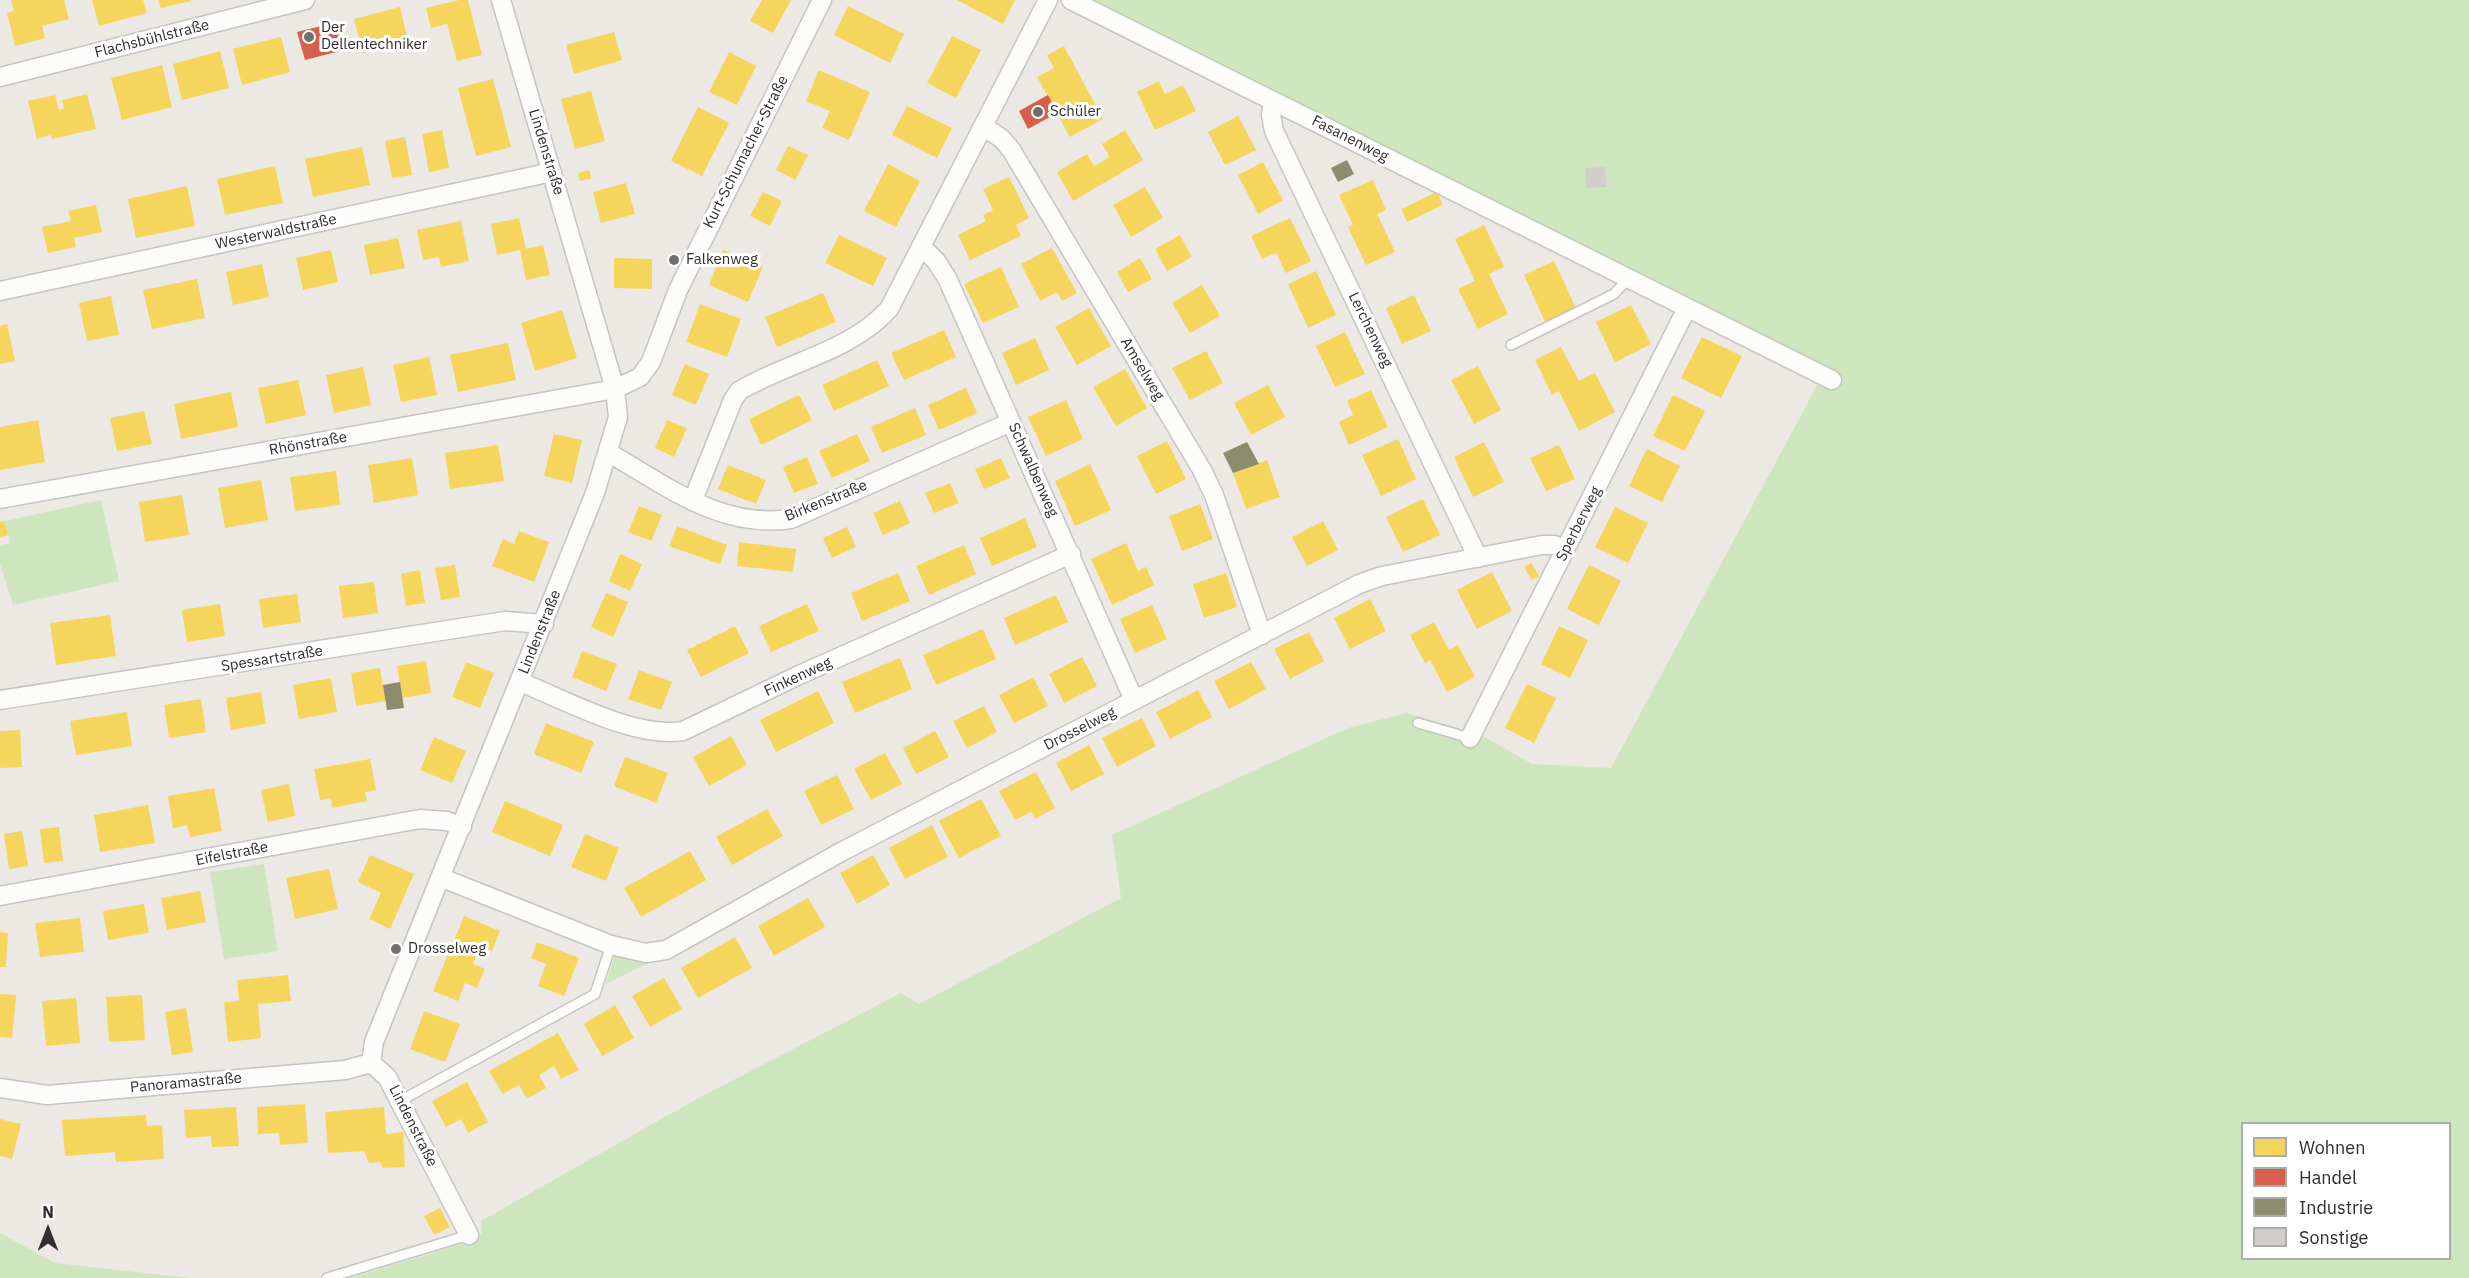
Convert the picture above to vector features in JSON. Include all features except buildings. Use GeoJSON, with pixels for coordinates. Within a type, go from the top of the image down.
{"type":"FeatureCollection","features":[{"type":"Feature","properties":{"kind":"street","name":"Flachsbühlstraße"},"geometry":{"type":"LineString","coordinates":[[0,77],[305,0]]}},
{"type":"Feature","properties":{"kind":"street","name":"Lindenstraße"},"geometry":{"type":"LineString","coordinates":[[469,1236],[387,1077],[371,1063],[374,1042],[544,624],[609,453],[618,417],[615,389],[501,0]]}},
{"type":"Feature","properties":{"kind":"street","name":"Kurt-Schumacher-Straße"},"geometry":{"type":"LineString","coordinates":[[615,389],[640,377],[651,362],[678,290],[822,0]]}},
{"type":"Feature","properties":{"kind":"street"},"geometry":{"type":"LineString","coordinates":[[693,501],[733,400],[739,391],[851,339],[878,321],[889,309],[1048,0]]}},
{"type":"Feature","properties":{"kind":"street","name":"Fasanenweg"},"geometry":{"type":"LineString","coordinates":[[1071,0],[1832,380]]}},
{"type":"Feature","properties":{"kind":"street","name":"Lerchenweg"},"geometry":{"type":"LineString","coordinates":[[1273,100],[1271,115],[1274,131],[1478,558]]}},
{"type":"Feature","properties":{"kind":"street","name":"Amselweg"},"geometry":{"type":"LineString","coordinates":[[983,126],[1002,139],[1012,151],[1206,476],[1262,635]]}},
{"type":"Feature","properties":{"kind":"street","name":"Westerwaldstraße"},"geometry":{"type":"LineString","coordinates":[[0,291],[552,172]]}},
{"type":"Feature","properties":{"kind":"street","name":"Schwalbenweg"},"geometry":{"type":"LineString","coordinates":[[921,246],[936,261],[946,278],[1071,554],[1134,700]]}},
{"type":"Feature","properties":{"kind":"street","name":"Sperberweg"},"geometry":{"type":"LineString","coordinates":[[1470,738],[1687,308]]}},
{"type":"Feature","properties":{"kind":"street","name":"Rhönstraße"},"geometry":{"type":"LineString","coordinates":[[0,499],[615,389]]}},
{"type":"Feature","properties":{"kind":"street","name":"Birkenstraße"},"geometry":{"type":"LineString","coordinates":[[609,453],[712,510],[743,520],[791,519],[1011,422]]}},
{"type":"Feature","properties":{"kind":"street","name":"Drosselweg"},"geometry":{"type":"LineString","coordinates":[[442,878],[610,945],[646,953],[666,950],[842,852],[1359,584],[1382,576],[1542,545],[1554,545],[1566,549]]}},
{"type":"Feature","properties":{"kind":"street","name":"Finkenweg"},"geometry":{"type":"LineString","coordinates":[[520,682],[637,729],[668,734],[683,732],[797,676],[1071,554]]}},
{"type":"Feature","properties":{"kind":"street","name":"Spessartstraße"},"geometry":{"type":"LineString","coordinates":[[0,700],[505,621],[544,624]]}},
{"type":"Feature","properties":{"kind":"street","name":"Eifelstraße"},"geometry":{"type":"LineString","coordinates":[[0,896],[420,819],[447,821],[462,827]]}},
{"type":"Feature","properties":{"kind":"street","name":"Panoramastraße"},"geometry":{"type":"LineString","coordinates":[[0,1088],[47,1095],[345,1070],[371,1063]]}},
{"type":"Feature","properties":{"kind":"lane"},"geometry":{"type":"LineString","coordinates":[[1511,345],[1614,294],[1628,279]]}},
{"type":"Feature","properties":{"kind":"lane"},"geometry":{"type":"LineString","coordinates":[[1418,723],[1470,738]]}},
{"type":"Feature","properties":{"kind":"lane"},"geometry":{"type":"LineString","coordinates":[[400,1101],[595,994],[610,945]]}},
{"type":"Feature","properties":{"kind":"lane"},"geometry":{"type":"LineString","coordinates":[[327,1278],[469,1236]]}},
{"type":"Feature","properties":{"kind":"green space"},"geometry":{"type":"Polygon","coordinates":[[[1094,0],[2469,0],[2469,1278],[350,1278],[466,1243],[482,1234],[481,1221],[695,1100],[901,993],[919,1004],[1121,898],[1112,835],[1348,728],[1407,713],[1481,735],[1532,764],[1611,768],[1826,369],[1094,0]]]}},
{"type":"Feature","properties":{"kind":"green space"},"geometry":{"type":"Polygon","coordinates":[[[101,500],[119,581],[13,605],[0,564],[0,546],[10,543],[5,521],[101,500]]]}},
{"type":"Feature","properties":{"kind":"green space"},"geometry":{"type":"Polygon","coordinates":[[[264,864],[278,951],[224,959],[210,872],[264,864]]]}},
{"type":"Feature","properties":{"kind":"green space"},"geometry":{"type":"Polygon","coordinates":[[[615,954],[646,964],[606,984],[615,954]]]}},
{"type":"Feature","properties":{"kind":"green space"},"geometry":{"type":"Polygon","coordinates":[[[0,1233],[55,1263],[190,1278],[0,1278],[0,1233]]]}},
{"type":"Feature","properties":{"kind":"place","name":"Der Dellentechniker"},"geometry":{"type":"Point","coordinates":[309,37]}},
{"type":"Feature","properties":{"kind":"place","name":"Schüler"},"geometry":{"type":"Point","coordinates":[1038,112]}},
{"type":"Feature","properties":{"kind":"place","name":"Falkenweg"},"geometry":{"type":"Point","coordinates":[674,260]}},
{"type":"Feature","properties":{"kind":"place","name":"Drosselweg"},"geometry":{"type":"Point","coordinates":[396,949]}}]}
